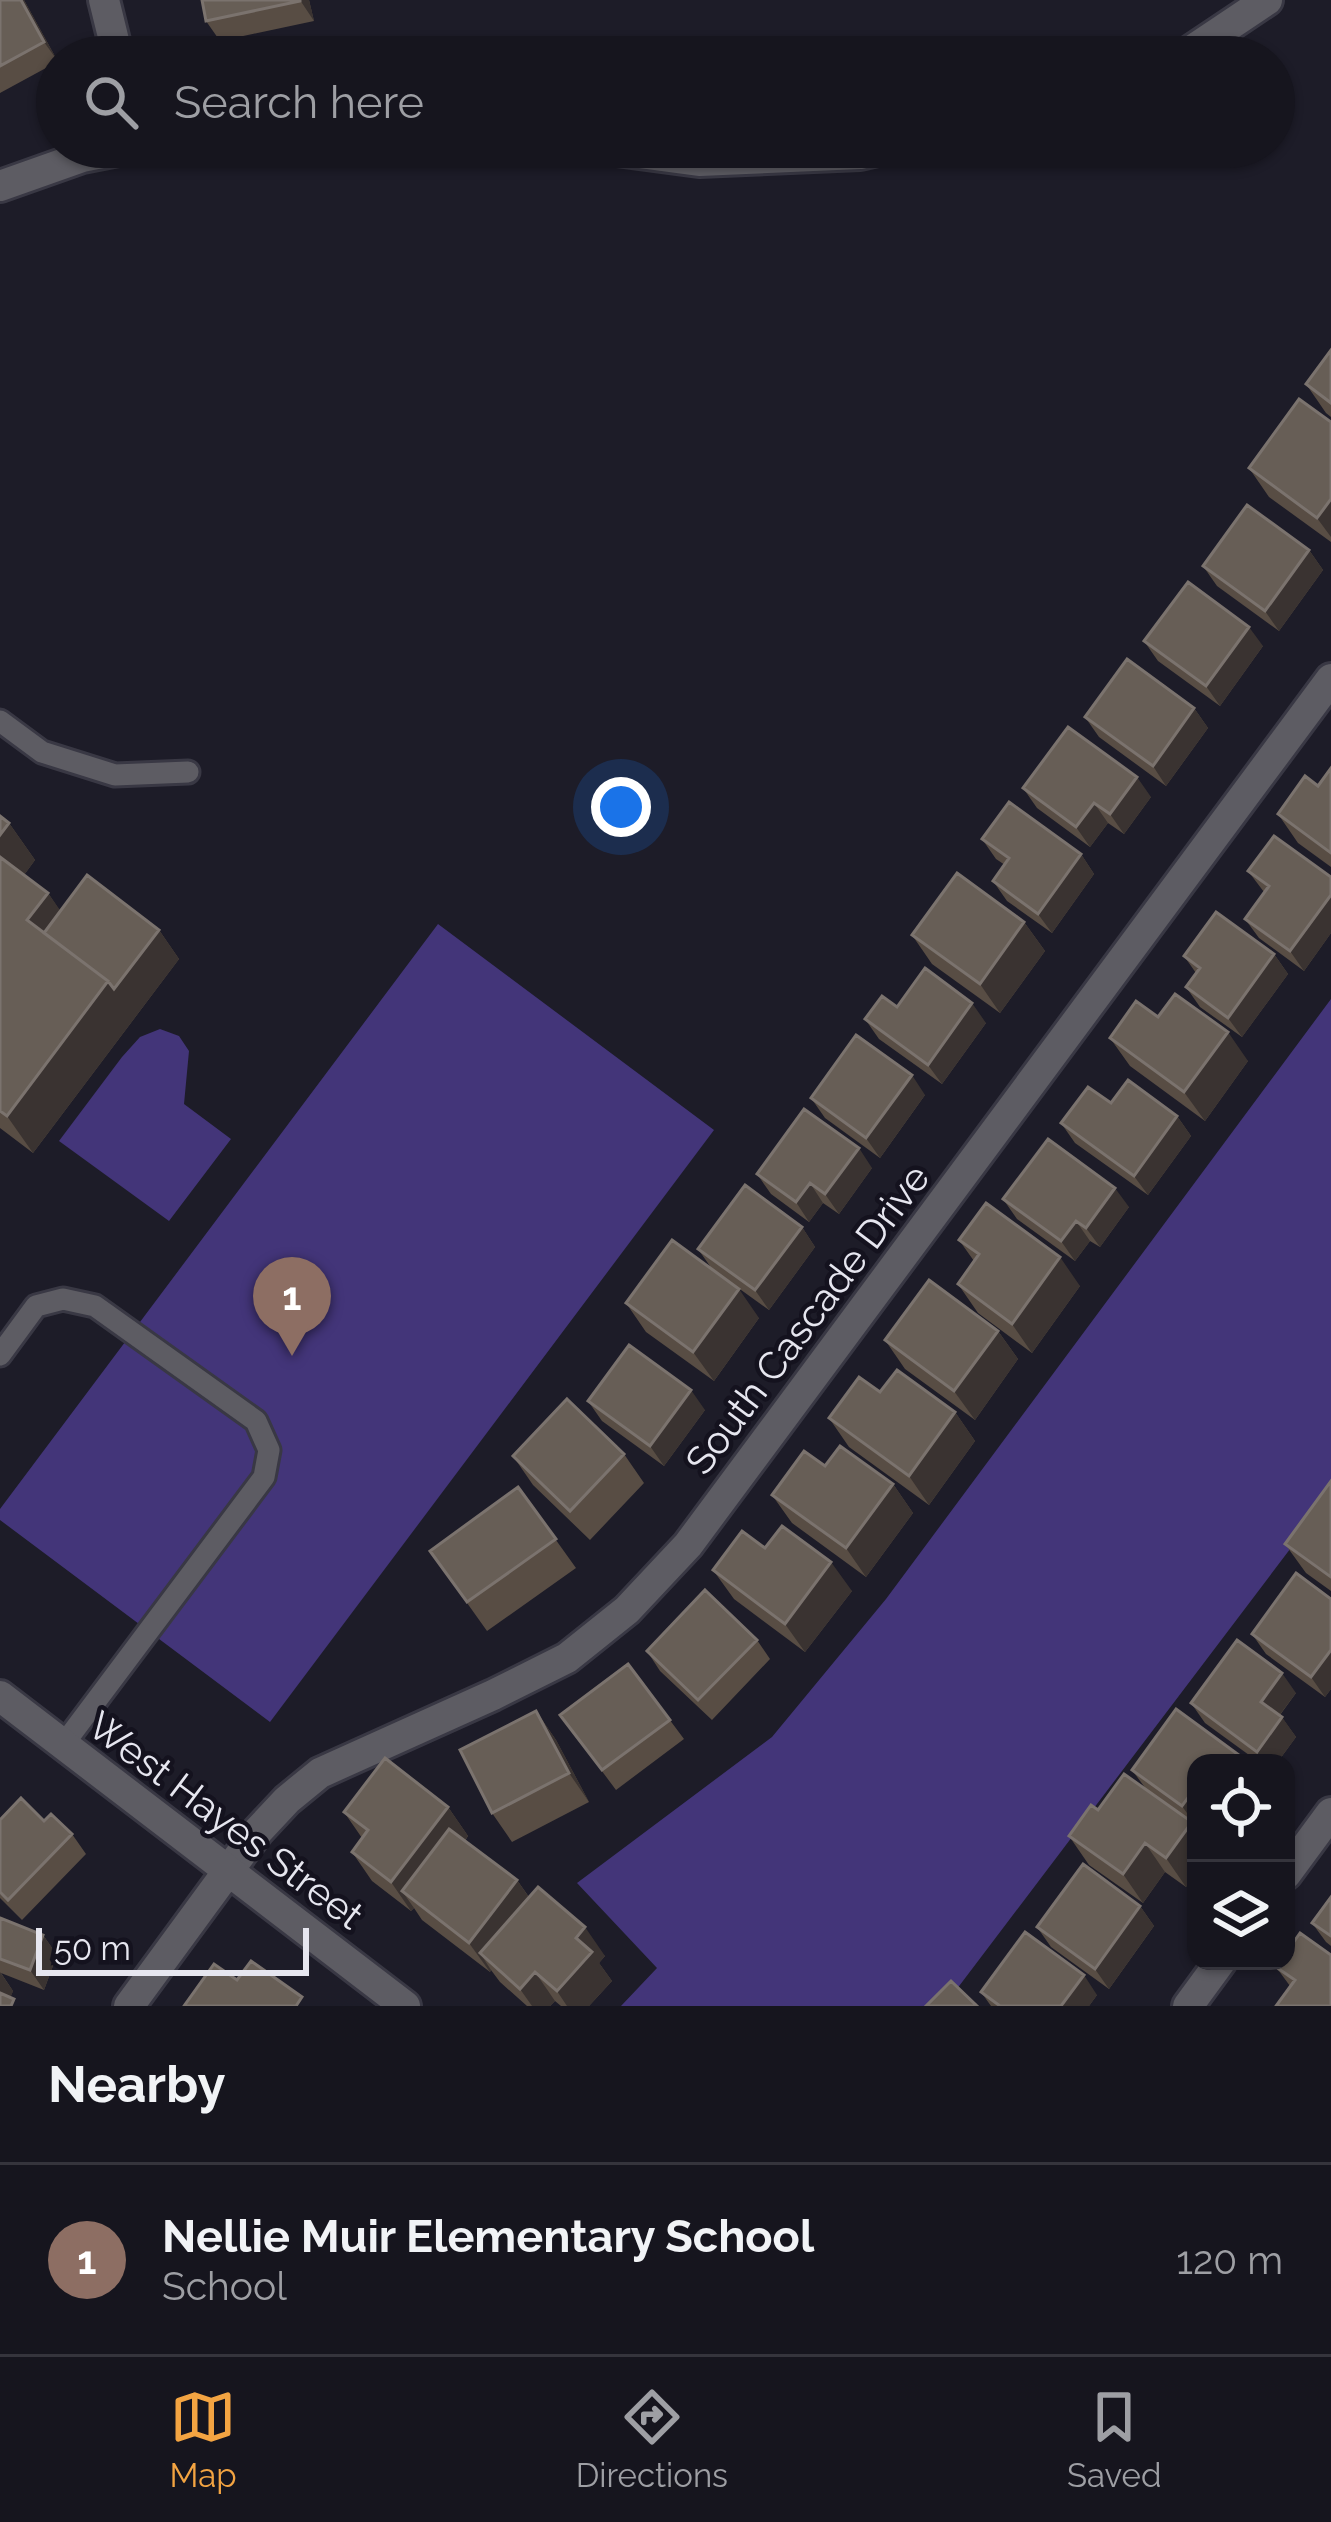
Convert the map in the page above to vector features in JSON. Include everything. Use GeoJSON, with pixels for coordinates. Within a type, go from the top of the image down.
{"type":"FeatureCollection","features":[{"type":"Feature","properties":{"kind":"street"},"geometry":{"type":"LineString","coordinates":[[104,0],[113,36]]}},
{"type":"Feature","properties":{"kind":"street"},"geometry":{"type":"LineString","coordinates":[[1213,36],[1267,0]]}},
{"type":"Feature","properties":{"kind":"street"},"geometry":{"type":"LineString","coordinates":[[0,187],[52,168]]}},
{"type":"Feature","properties":{"kind":"street","name":"South Cascade Drive"},"geometry":{"type":"LineString","coordinates":[[129,2006],[257,1831],[287,1800],[320,1773],[566,1658],[627,1610],[688,1545],[1331,679]]}},
{"type":"Feature","properties":{"kind":"street","name":"West Hayes Street"},"geometry":{"type":"LineString","coordinates":[[0,1696],[405,2006]]}},
{"type":"Feature","properties":{"kind":"street"},"geometry":{"type":"LineString","coordinates":[[1295,1862],[1331,1814]]}},
{"type":"Feature","properties":{"kind":"street"},"geometry":{"type":"LineString","coordinates":[[1188,2006],[1215,1970]]}},
{"type":"Feature","properties":{"kind":"lane"},"geometry":{"type":"LineString","coordinates":[[0,721],[42,752],[115,775],[188,772]]}},
{"type":"Feature","properties":{"kind":"lane"},"geometry":{"type":"LineString","coordinates":[[0,1355],[37,1306],[63,1299],[94,1306],[256,1421],[269,1450],[264,1477],[63,1745]]}},
{"type":"Feature","properties":{"kind":"shaded area"},"geometry":{"type":"Polygon","coordinates":[[[438,924],[714,1130],[270,1722],[0,1520],[0,1509],[438,924]]]}},
{"type":"Feature","properties":{"kind":"shaded area"},"geometry":{"type":"Polygon","coordinates":[[[1331,999],[1331,1495],[944,2006],[621,2006],[657,1968],[577,1883],[772,1737],[886,1599],[1331,999]]]}},
{"type":"Feature","properties":{"kind":"shaded area"},"geometry":{"type":"Polygon","coordinates":[[[160,1029],[179,1036],[189,1051],[184,1104],[231,1139],[169,1221],[59,1141],[140,1037],[160,1029]]]}},
{"type":"Feature","properties":{"kind":"building"},"geometry":{"type":"Polygon","coordinates":[[[0,0],[21,0],[41,36],[36,36],[36,46],[0,66],[0,0]]]}},
{"type":"Feature","properties":{"kind":"building"},"geometry":{"type":"Polygon","coordinates":[[[202,0],[300,0],[300,1],[206,21],[202,0]]]}},
{"type":"Feature","properties":{"kind":"building"},"geometry":{"type":"Polygon","coordinates":[[[1331,350],[1331,403],[1306,384],[1331,350]]]}},
{"type":"Feature","properties":{"kind":"building"},"geometry":{"type":"Polygon","coordinates":[[[1299,399],[1331,422],[1331,499],[1317,518],[1249,468],[1299,399]]]}},
{"type":"Feature","properties":{"kind":"building"},"geometry":{"type":"Polygon","coordinates":[[[1247,505],[1309,550],[1265,611],[1203,566],[1247,505]]]}},
{"type":"Feature","properties":{"kind":"building"},"geometry":{"type":"Polygon","coordinates":[[[1188,582],[1249,627],[1206,686],[1144,641],[1188,582]]]}},
{"type":"Feature","properties":{"kind":"building"},"geometry":{"type":"Polygon","coordinates":[[[1127,659],[1194,708],[1153,766],[1085,717],[1127,659]]]}},
{"type":"Feature","properties":{"kind":"building"},"geometry":{"type":"Polygon","coordinates":[[[1068,727],[1137,777],[1110,814],[1094,803],[1076,827],[1023,788],[1068,727]]]}},
{"type":"Feature","properties":{"kind":"building"},"geometry":{"type":"Polygon","coordinates":[[[1331,768],[1331,853],[1278,814],[1305,776],[1318,786],[1331,768]]]}},
{"type":"Feature","properties":{"kind":"building"},"geometry":{"type":"Polygon","coordinates":[[[1009,802],[1081,854],[1038,914],[993,881],[1009,858],[982,839],[1009,802]]]}},
{"type":"Feature","properties":{"kind":"building"},"geometry":{"type":"Polygon","coordinates":[[[1274,836],[1331,877],[1331,895],[1290,951],[1245,919],[1269,886],[1248,871],[1274,836]]]}},
{"type":"Feature","properties":{"kind":"building"},"geometry":{"type":"Polygon","coordinates":[[[0,857],[48,893],[27,920],[108,981],[7,1116],[0,1111],[0,857]]]}},
{"type":"Feature","properties":{"kind":"building"},"geometry":{"type":"Polygon","coordinates":[[[957,873],[1024,922],[980,984],[912,935],[957,873]]]}},
{"type":"Feature","properties":{"kind":"building"},"geometry":{"type":"Polygon","coordinates":[[[87,875],[159,930],[114,989],[44,933],[87,875]]]}},
{"type":"Feature","properties":{"kind":"building"},"geometry":{"type":"Polygon","coordinates":[[[1216,912],[1274,954],[1228,1018],[1186,987],[1200,968],[1184,956],[1216,912]]]}},
{"type":"Feature","properties":{"kind":"building"},"geometry":{"type":"Polygon","coordinates":[[[925,968],[972,1003],[928,1065],[865,1019],[882,996],[897,1007],[925,968]]]}},
{"type":"Feature","properties":{"kind":"building"},"geometry":{"type":"Polygon","coordinates":[[[1175,994],[1228,1032],[1184,1092],[1110,1038],[1136,1001],[1158,1017],[1175,994]]]}},
{"type":"Feature","properties":{"kind":"building"},"geometry":{"type":"Polygon","coordinates":[[[856,1035],[912,1075],[866,1138],[811,1098],[856,1035]]]}},
{"type":"Feature","properties":{"kind":"building"},"geometry":{"type":"Polygon","coordinates":[[[1128,1080],[1177,1116],[1134,1176],[1061,1123],[1088,1087],[1111,1103],[1128,1080]]]}},
{"type":"Feature","properties":{"kind":"building"},"geometry":{"type":"Polygon","coordinates":[[[804,1109],[859,1148],[825,1194],[810,1183],[796,1202],[757,1174],[804,1109]]]}},
{"type":"Feature","properties":{"kind":"building"},"geometry":{"type":"Polygon","coordinates":[[[1048,1139],[1115,1188],[1086,1228],[1076,1221],[1061,1241],[1003,1199],[1048,1139]]]}},
{"type":"Feature","properties":{"kind":"building"},"geometry":{"type":"Polygon","coordinates":[[[745,1185],[802,1227],[755,1290],[698,1249],[745,1185]]]}},
{"type":"Feature","properties":{"kind":"building"},"geometry":{"type":"Polygon","coordinates":[[[986,1203],[1060,1257],[1012,1324],[958,1284],[979,1254],[959,1240],[986,1203]]]}},
{"type":"Feature","properties":{"kind":"building"},"geometry":{"type":"Polygon","coordinates":[[[672,1240],[739,1289],[693,1352],[626,1303],[672,1240]]]}},
{"type":"Feature","properties":{"kind":"building"},"geometry":{"type":"Polygon","coordinates":[[[929,1280],[998,1331],[954,1391],[885,1340],[929,1280]]]}},
{"type":"Feature","properties":{"kind":"building"},"geometry":{"type":"Polygon","coordinates":[[[629,1345],[691,1390],[650,1446],[588,1401],[629,1345]]]}},
{"type":"Feature","properties":{"kind":"building"},"geometry":{"type":"Polygon","coordinates":[[[897,1370],[955,1412],[909,1476],[829,1418],[859,1377],[880,1392],[897,1370]]]}},
{"type":"Feature","properties":{"kind":"building"},"geometry":{"type":"Polygon","coordinates":[[[567,1399],[624,1454],[570,1511],[513,1456],[567,1399]]]}},
{"type":"Feature","properties":{"kind":"building"},"geometry":{"type":"Polygon","coordinates":[[[840,1446],[893,1484],[846,1548],[772,1495],[804,1451],[825,1466],[840,1446]]]}},
{"type":"Feature","properties":{"kind":"building"},"geometry":{"type":"Polygon","coordinates":[[[1331,1481],[1331,1577],[1285,1544],[1331,1481]]]}},
{"type":"Feature","properties":{"kind":"building"},"geometry":{"type":"Polygon","coordinates":[[[518,1487],[556,1539],[467,1602],[430,1551],[518,1487]]]}},
{"type":"Feature","properties":{"kind":"building"},"geometry":{"type":"Polygon","coordinates":[[[782,1526],[831,1562],[785,1624],[713,1570],[742,1531],[765,1548],[782,1526]]]}},
{"type":"Feature","properties":{"kind":"building"},"geometry":{"type":"Polygon","coordinates":[[[1296,1573],[1331,1599],[1331,1650],[1311,1677],[1252,1634],[1296,1573]]]}},
{"type":"Feature","properties":{"kind":"building"},"geometry":{"type":"Polygon","coordinates":[[[705,1590],[757,1640],[698,1700],[647,1651],[705,1590]]]}},
{"type":"Feature","properties":{"kind":"building"},"geometry":{"type":"Polygon","coordinates":[[[1237,1640],[1282,1673],[1261,1702],[1282,1717],[1257,1752],[1191,1703],[1237,1640]]]}},
{"type":"Feature","properties":{"kind":"building"},"geometry":{"type":"Polygon","coordinates":[[[628,1664],[670,1720],[602,1770],[560,1715],[628,1664]]]}},
{"type":"Feature","properties":{"kind":"building"},"geometry":{"type":"Polygon","coordinates":[[[1176,1709],[1237,1754],[1187,1754],[1187,1799],[1182,1806],[1132,1770],[1176,1709]]]}},
{"type":"Feature","properties":{"kind":"building"},"geometry":{"type":"Polygon","coordinates":[[[536,1711],[569,1773],[492,1813],[460,1750],[536,1711]]]}},
{"type":"Feature","properties":{"kind":"building"},"geometry":{"type":"Polygon","coordinates":[[[385,1758],[448,1807],[391,1882],[352,1852],[368,1830],[344,1812],[385,1758]]]}},
{"type":"Feature","properties":{"kind":"building"},"geometry":{"type":"Polygon","coordinates":[[[1124,1774],[1187,1818],[1187,1829],[1166,1858],[1145,1843],[1123,1874],[1069,1836],[1091,1805],[1098,1810],[1124,1774]]]}},
{"type":"Feature","properties":{"kind":"building"},"geometry":{"type":"Polygon","coordinates":[[[21,1798],[44,1821],[51,1814],[72,1834],[8,1900],[0,1892],[0,1820],[21,1798]]]}},
{"type":"Feature","properties":{"kind":"building"},"geometry":{"type":"Polygon","coordinates":[[[449,1829],[517,1880],[469,1943],[402,1891],[449,1829]]]}},
{"type":"Feature","properties":{"kind":"building"},"geometry":{"type":"Polygon","coordinates":[[[1083,1864],[1140,1906],[1095,1969],[1037,1927],[1083,1864]]]}},
{"type":"Feature","properties":{"kind":"building"},"geometry":{"type":"Polygon","coordinates":[[[538,1887],[585,1927],[576,1938],[592,1952],[557,1991],[535,1972],[520,1989],[480,1953],[538,1887]]]}},
{"type":"Feature","properties":{"kind":"building"},"geometry":{"type":"Polygon","coordinates":[[[1331,1897],[1331,1936],[1312,1923],[1331,1897]]]}},
{"type":"Feature","properties":{"kind":"building"},"geometry":{"type":"Polygon","coordinates":[[[0,1918],[43,1935],[30,1970],[0,1959],[0,1918]]]}},
{"type":"Feature","properties":{"kind":"building"},"geometry":{"type":"Polygon","coordinates":[[[1025,1932],[1084,1975],[1061,2006],[1000,2006],[981,1992],[1025,1932]]]}},
{"type":"Feature","properties":{"kind":"building"},"geometry":{"type":"Polygon","coordinates":[[[1300,1933],[1331,1955],[1331,2006],[1276,2006],[1295,1980],[1280,1970],[1295,1970],[1295,1940],[1300,1933]]]}},
{"type":"Feature","properties":{"kind":"building"},"geometry":{"type":"Polygon","coordinates":[[[251,1961],[302,1997],[296,2006],[184,2006],[214,1964],[237,1980],[251,1961]]]}},
{"type":"Feature","properties":{"kind":"building"},"geometry":{"type":"Polygon","coordinates":[[[951,1981],[977,2006],[926,2006],[951,1981]]]}},
{"type":"Feature","properties":{"kind":"building"},"geometry":{"type":"Polygon","coordinates":[[[0,1993],[14,1999],[11,2006],[0,2006],[0,1993]]]}},
{"type":"Feature","properties":{"kind":"place","name":"Nellie Muir Elementary School"},"geometry":{"type":"Point","coordinates":[292,1356]}}]}
